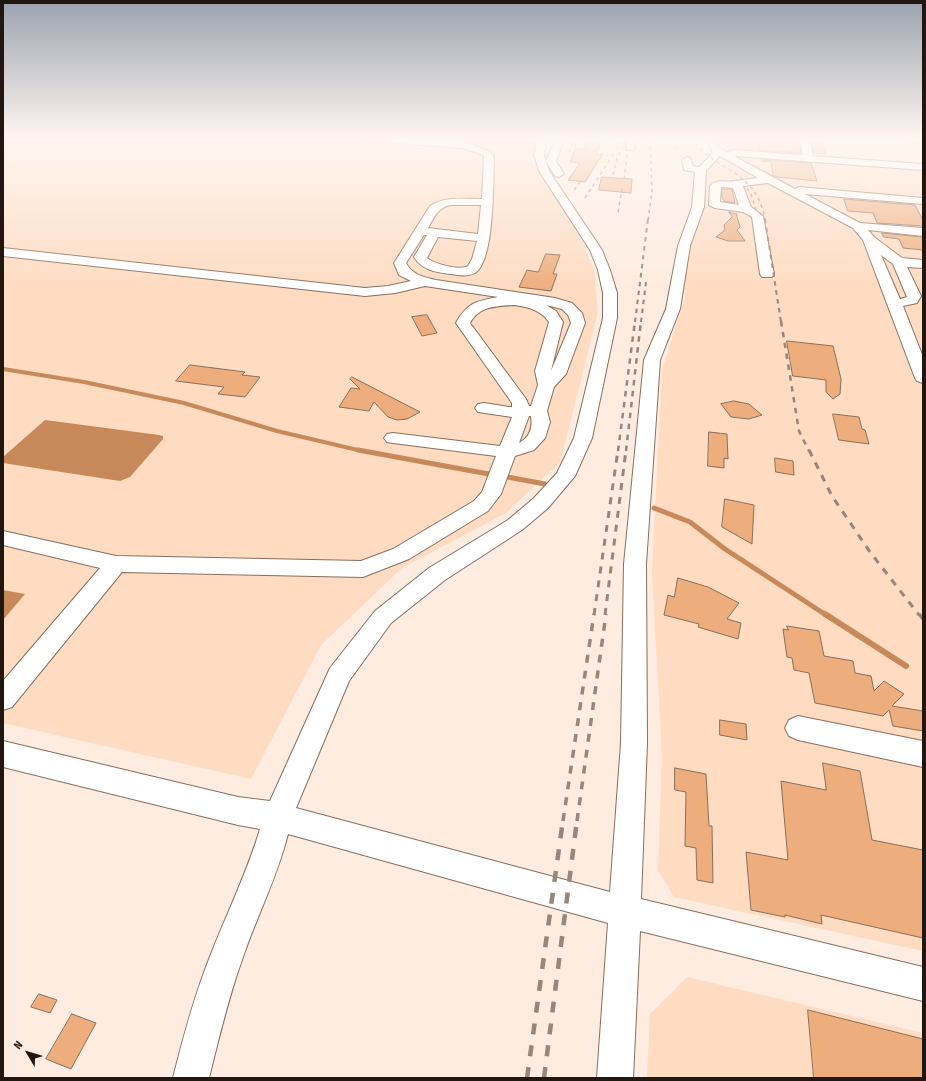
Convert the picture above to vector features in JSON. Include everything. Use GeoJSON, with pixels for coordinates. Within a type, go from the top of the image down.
{"type":"FeatureCollection","features":[{"type":"Feature","properties":{"kind":"street"},"geometry":{"type":"LineString","coordinates":[[487,202],[450,202],[440,204],[434,208],[420,258],[423,263],[432,267],[461,272],[469,271],[473,268],[481,251],[487,202],[488,188]]}},
{"type":"Feature","properties":{"kind":"street"},"geometry":{"type":"LineString","coordinates":[[191,1078],[208,1012],[226,960],[268,853],[278,817],[293,779],[339,675],[383,617],[437,574],[515,525],[541,503],[565,476],[583,438],[610,318],[610,293],[604,270],[596,250],[555,188]]}},
{"type":"Feature","properties":{"kind":"street"},"geometry":{"type":"LineString","coordinates":[[615,1078],[634,742],[635,564],[652,360],[672,309],[684,246],[698,208],[698,188]]}},
{"type":"Feature","properties":{"kind":"street"},"geometry":{"type":"LineString","coordinates":[[715,188],[715,205],[746,209],[757,216],[767,274]]}},
{"type":"Feature","properties":{"kind":"street"},"geometry":{"type":"LineString","coordinates":[[739,188],[746,209]]}},
{"type":"Feature","properties":{"kind":"street"},"geometry":{"type":"LineString","coordinates":[[785,188],[844,218],[856,226],[901,266],[923,272]]}},
{"type":"Feature","properties":{"kind":"street"},"geometry":{"type":"LineString","coordinates":[[788,190],[923,201]]}},
{"type":"Feature","properties":{"kind":"street"},"geometry":{"type":"LineString","coordinates":[[856,226],[923,232]]}},
{"type":"Feature","properties":{"kind":"street"},"geometry":{"type":"LineString","coordinates":[[428,232],[483,238]]}},
{"type":"Feature","properties":{"kind":"street"},"geometry":{"type":"LineString","coordinates":[[3,538],[116,564],[363,569],[401,554],[480,506],[491,494],[521,415],[530,411],[546,385],[558,374],[578,323],[574,313],[567,306],[550,301],[425,281],[414,278],[404,272],[400,263],[428,232]]}},
{"type":"Feature","properties":{"kind":"street"},"geometry":{"type":"LineString","coordinates":[[868,238],[923,378]]}},
{"type":"Feature","properties":{"kind":"street"},"geometry":{"type":"LineString","coordinates":[[3,252],[365,292],[379,292],[425,281]]}},
{"type":"Feature","properties":{"kind":"street"},"geometry":{"type":"LineString","coordinates":[[901,266],[923,264]]}},
{"type":"Feature","properties":{"kind":"street"},"geometry":{"type":"LineString","coordinates":[[895,304],[912,300],[914,296],[901,266]]}},
{"type":"Feature","properties":{"kind":"street"},"geometry":{"type":"LineString","coordinates":[[393,438],[504,458],[523,449],[537,438],[542,427],[542,419],[520,403],[464,324],[467,314],[489,303],[513,301],[542,309],[554,317],[556,322],[543,371],[546,385]]}},
{"type":"Feature","properties":{"kind":"street"},"geometry":{"type":"LineString","coordinates":[[484,408],[509,412],[530,411]]}},
{"type":"Feature","properties":{"kind":"street"},"geometry":{"type":"LineString","coordinates":[[3,699],[116,564]]}},
{"type":"Feature","properties":{"kind":"street"},"geometry":{"type":"LineString","coordinates":[[798,728],[923,754]]}},
{"type":"Feature","properties":{"kind":"street"},"geometry":{"type":"LineString","coordinates":[[3,754],[238,811],[278,817],[567,897],[923,984]]}},
{"type":"Feature","properties":{"kind":"shaded area"},"geometry":{"type":"Polygon","coordinates":[[[3,188],[549,188],[579,234],[594,270],[598,312],[560,462],[506,513],[402,568],[321,645],[251,779],[3,723],[3,188]]]}},
{"type":"Feature","properties":{"kind":"shaded area"},"geometry":{"type":"Polygon","coordinates":[[[705,188],[923,188],[923,951],[674,897],[658,870],[662,756],[652,574],[662,370],[685,298],[687,246],[702,211],[705,188]]]}},
{"type":"Feature","properties":{"kind":"shaded area"},"geometry":{"type":"Polygon","coordinates":[[[45,420],[159,435],[163,436],[163,439],[130,477],[120,481],[3,463],[3,457],[45,420]]]}},
{"type":"Feature","properties":{"kind":"shaded area"},"geometry":{"type":"Polygon","coordinates":[[[3,590],[25,594],[3,620],[3,590]]]}},
{"type":"Feature","properties":{"kind":"shaded area"},"geometry":{"type":"Polygon","coordinates":[[[687,977],[923,1033],[923,1078],[647,1078],[650,1014],[687,977]]]}},
{"type":"Feature","properties":{"kind":"building"},"geometry":{"type":"Polygon","coordinates":[[[599,188],[631,188],[631,193],[599,190],[599,188]]]}},
{"type":"Feature","properties":{"kind":"building"},"geometry":{"type":"Polygon","coordinates":[[[722,189],[732,189],[735,203],[724,201],[722,197],[722,189]]]}},
{"type":"Feature","properties":{"kind":"building"},"geometry":{"type":"Polygon","coordinates":[[[844,199],[915,205],[923,220],[923,226],[877,223],[873,213],[848,211],[844,199]]]}},
{"type":"Feature","properties":{"kind":"building"},"geometry":{"type":"Polygon","coordinates":[[[729,212],[736,213],[740,227],[737,230],[745,241],[728,241],[716,237],[725,230],[724,225],[732,217],[729,212]]]}},
{"type":"Feature","properties":{"kind":"building"},"geometry":{"type":"Polygon","coordinates":[[[882,233],[923,237],[923,250],[903,248],[899,239],[884,237],[882,233]]]}},
{"type":"Feature","properties":{"kind":"building"},"geometry":{"type":"Polygon","coordinates":[[[546,254],[560,255],[553,274],[557,274],[551,291],[519,287],[527,270],[538,272],[546,254]]]}},
{"type":"Feature","properties":{"kind":"building"},"geometry":{"type":"Polygon","coordinates":[[[427,315],[437,333],[422,336],[412,317],[427,315]]]}},
{"type":"Feature","properties":{"kind":"building"},"geometry":{"type":"Polygon","coordinates":[[[787,341],[833,346],[841,379],[840,394],[833,399],[826,392],[826,380],[793,376],[787,341]]]}},
{"type":"Feature","properties":{"kind":"building"},"geometry":{"type":"Polygon","coordinates":[[[190,365],[245,372],[242,375],[260,377],[245,397],[218,394],[224,387],[176,381],[190,365]]]}},
{"type":"Feature","properties":{"kind":"building"},"geometry":{"type":"Polygon","coordinates":[[[352,377],[420,412],[407,419],[397,420],[388,417],[374,402],[369,411],[339,407],[351,388],[360,389],[350,379],[352,377]]]}},
{"type":"Feature","properties":{"kind":"building"},"geometry":{"type":"Polygon","coordinates":[[[734,401],[749,404],[762,415],[749,419],[731,417],[721,404],[734,401]]]}},
{"type":"Feature","properties":{"kind":"building"},"geometry":{"type":"Polygon","coordinates":[[[833,414],[859,417],[862,429],[865,430],[869,444],[839,440],[833,414]]]}},
{"type":"Feature","properties":{"kind":"building"},"geometry":{"type":"Polygon","coordinates":[[[709,432],[727,434],[728,459],[724,458],[724,468],[708,466],[709,432]]]}},
{"type":"Feature","properties":{"kind":"building"},"geometry":{"type":"Polygon","coordinates":[[[775,458],[793,461],[794,475],[776,472],[775,458]]]}},
{"type":"Feature","properties":{"kind":"building"},"geometry":{"type":"Polygon","coordinates":[[[725,499],[754,505],[752,544],[722,527],[725,499]]]}},
{"type":"Feature","properties":{"kind":"building"},"geometry":{"type":"Polygon","coordinates":[[[678,578],[708,587],[739,603],[727,619],[741,623],[738,639],[698,627],[699,624],[664,615],[668,595],[674,597],[678,578]]]}},
{"type":"Feature","properties":{"kind":"building"},"geometry":{"type":"Polygon","coordinates":[[[787,626],[819,631],[824,656],[853,661],[855,673],[871,676],[874,691],[884,681],[904,694],[892,706],[923,711],[923,731],[893,726],[889,710],[883,716],[815,703],[809,673],[794,670],[792,658],[787,657],[783,629],[788,630],[787,626]]]}},
{"type":"Feature","properties":{"kind":"building"},"geometry":{"type":"Polygon","coordinates":[[[720,720],[746,724],[747,740],[720,735],[720,720]]]}},
{"type":"Feature","properties":{"kind":"building"},"geometry":{"type":"Polygon","coordinates":[[[823,763],[860,771],[872,840],[923,850],[923,938],[821,915],[822,924],[785,915],[785,917],[751,910],[746,852],[788,860],[781,781],[826,790],[823,763]]]}},
{"type":"Feature","properties":{"kind":"building"},"geometry":{"type":"Polygon","coordinates":[[[675,768],[706,774],[709,826],[712,826],[713,883],[697,880],[696,848],[685,846],[686,792],[675,790],[675,768]]]}},
{"type":"Feature","properties":{"kind":"building"},"geometry":{"type":"Polygon","coordinates":[[[39,994],[57,1000],[50,1013],[31,1007],[39,994]]]}},
{"type":"Feature","properties":{"kind":"building"},"geometry":{"type":"Polygon","coordinates":[[[808,1010],[923,1039],[923,1078],[814,1078],[808,1010]]]}},
{"type":"Feature","properties":{"kind":"building"},"geometry":{"type":"Polygon","coordinates":[[[72,1014],[96,1023],[71,1069],[46,1059],[72,1014]]]}},
{"type":"Feature","properties":{"kind":"waterway"},"geometry":{"type":"LineString","coordinates":[[3,369],[84,382],[184,403],[277,431],[362,451]]}},
{"type":"Feature","properties":{"kind":"waterway"},"geometry":{"type":"LineString","coordinates":[[358,450],[494,475]]}},
{"type":"Feature","properties":{"kind":"waterway"},"geometry":{"type":"LineString","coordinates":[[502,476],[545,484]]}},
{"type":"Feature","properties":{"kind":"waterway"},"geometry":{"type":"LineString","coordinates":[[654,508],[690,522],[725,549],[826,615]]}},
{"type":"Feature","properties":{"kind":"waterway"},"geometry":{"type":"LineString","coordinates":[[825,614],[906,666]]}},
{"type":"Feature","properties":{"kind":"railway"},"geometry":{"type":"LineString","coordinates":[[585,198],[591,188]]}},
{"type":"Feature","properties":{"kind":"railway"},"geometry":{"type":"LineString","coordinates":[[648,220],[652,188]]}},
{"type":"Feature","properties":{"kind":"railway"},"geometry":{"type":"LineString","coordinates":[[747,188],[751,194],[756,210]]}},
{"type":"Feature","properties":{"kind":"railway"},"geometry":{"type":"LineString","coordinates":[[751,188],[760,203],[765,220]]}},
{"type":"Feature","properties":{"kind":"railway"},"geometry":{"type":"LineString","coordinates":[[618,212],[622,189]]}},
{"type":"Feature","properties":{"kind":"railway"},"geometry":{"type":"LineString","coordinates":[[635,322],[648,219]]}},
{"type":"Feature","properties":{"kind":"railway"},"geometry":{"type":"LineString","coordinates":[[765,219],[781,322]]}},
{"type":"Feature","properties":{"kind":"railway"},"geometry":{"type":"LineString","coordinates":[[641,322],[646,282]]}},
{"type":"Feature","properties":{"kind":"railway"},"geometry":{"type":"LineString","coordinates":[[618,451],[635,321]]}},
{"type":"Feature","properties":{"kind":"railway"},"geometry":{"type":"LineString","coordinates":[[626,451],[641,321]]}},
{"type":"Feature","properties":{"kind":"railway"},"geometry":{"type":"LineString","coordinates":[[781,321],[799,431],[809,451]]}},
{"type":"Feature","properties":{"kind":"railway"},"geometry":{"type":"LineString","coordinates":[[594,615],[618,450]]}},
{"type":"Feature","properties":{"kind":"railway"},"geometry":{"type":"LineString","coordinates":[[605,615],[626,450]]}},
{"type":"Feature","properties":{"kind":"railway"},"geometry":{"type":"LineString","coordinates":[[809,450],[832,496],[870,552],[919,615]]}},
{"type":"Feature","properties":{"kind":"railway"},"geometry":{"type":"LineString","coordinates":[[563,821],[594,614]]}},
{"type":"Feature","properties":{"kind":"railway"},"geometry":{"type":"LineString","coordinates":[[577,821],[606,614]]}},
{"type":"Feature","properties":{"kind":"railway"},"geometry":{"type":"LineString","coordinates":[[919,614],[923,619]]}},
{"type":"Feature","properties":{"kind":"railway"},"geometry":{"type":"LineString","coordinates":[[527,1078],[563,820]]}},
{"type":"Feature","properties":{"kind":"railway"},"geometry":{"type":"LineString","coordinates":[[544,1078],[577,820]]}}]}
